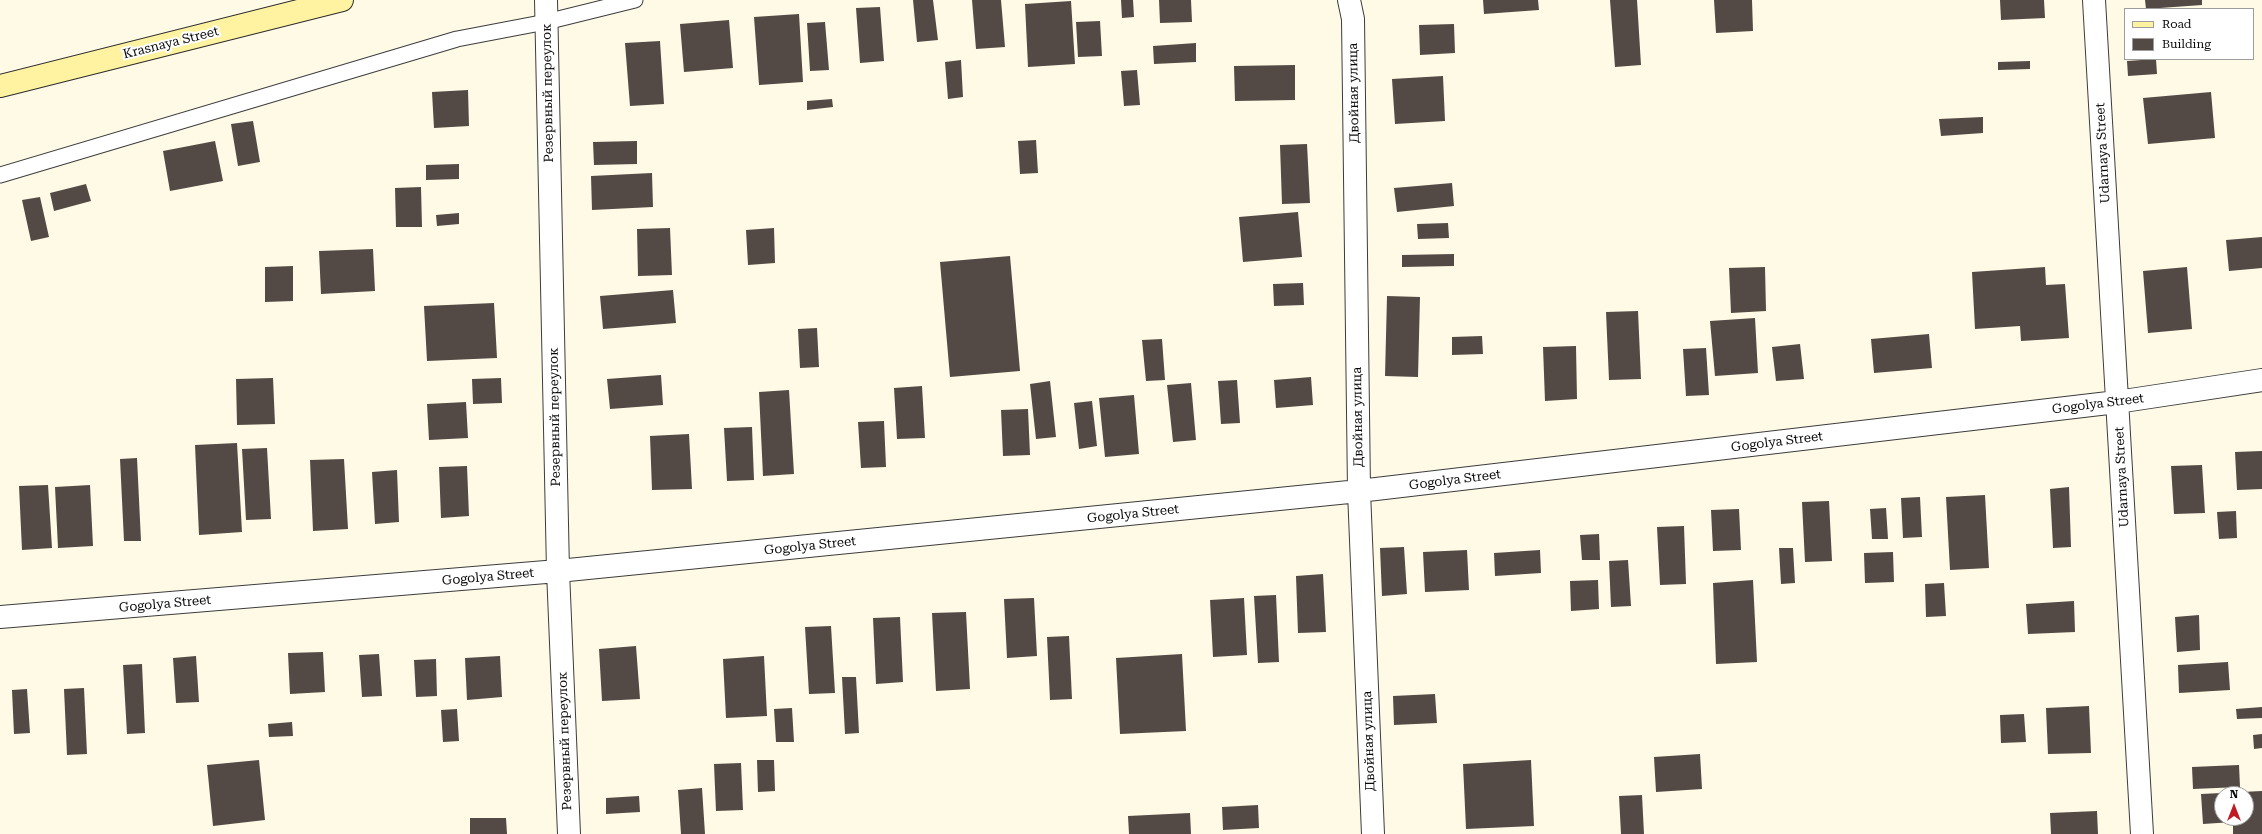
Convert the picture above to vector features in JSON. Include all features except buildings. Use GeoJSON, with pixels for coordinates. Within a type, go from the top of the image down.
{"type":"FeatureCollection","features":[{"type":"Feature","properties":{"kind":"main road","name":"Krasnaya Street"},"geometry":{"type":"LineString","coordinates":[[0,86],[342,0]]}},
{"type":"Feature","properties":{"kind":"street","name":"Резервный переулок"},"geometry":{"type":"LineString","coordinates":[[546,0],[558,571],[569,834]]}},
{"type":"Feature","properties":{"kind":"street","name":"Двойная улица"},"geometry":{"type":"LineString","coordinates":[[1349,0],[1353,27],[1359,491],[1372,834]]}},
{"type":"Feature","properties":{"kind":"street","name":"Udarnaya Street"},"geometry":{"type":"LineString","coordinates":[[2094,0],[2142,834]]}},
{"type":"Feature","properties":{"kind":"street","name":"Gogolya Street"},"geometry":{"type":"LineString","coordinates":[[0,617],[558,571],[1359,491],[2117,402],[2262,380]]}},
{"type":"Feature","properties":{"kind":"lane"},"geometry":{"type":"LineString","coordinates":[[0,175],[457,39],[546,22],[636,0]]}}]}
